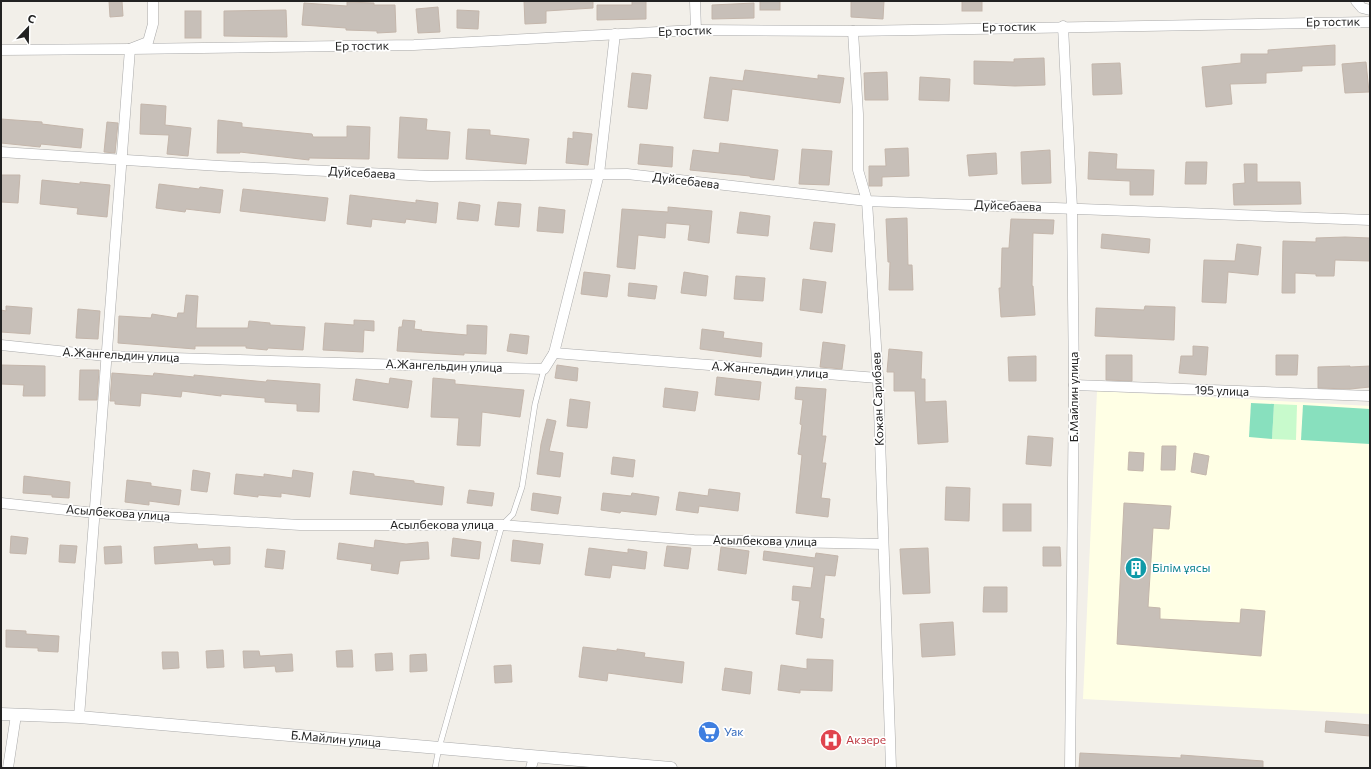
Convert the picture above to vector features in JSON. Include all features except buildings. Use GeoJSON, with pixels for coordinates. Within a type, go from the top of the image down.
{"type":"FeatureCollection","features":[{"type":"Feature","properties":{"kind":"street"},"geometry":{"type":"LineString","coordinates":[[79,717],[130,49],[148,42],[153,24],[152,1]]}},
{"type":"Feature","properties":{"kind":"street"},"geometry":{"type":"LineString","coordinates":[[695,1],[696,30]]}},
{"type":"Feature","properties":{"kind":"street"},"geometry":{"type":"LineString","coordinates":[[1356,1],[1362,8],[1370,10]]}},
{"type":"Feature","properties":{"kind":"street","name":"Ер тостик"},"geometry":{"type":"LineString","coordinates":[[1,50],[414,45],[696,30],[853,31],[1063,26],[1370,22]]}},
{"type":"Feature","properties":{"kind":"street","name":"Б.Майлин улица"},"geometry":{"type":"LineString","coordinates":[[1063,26],[1072,208],[1074,385],[1070,768]]}},
{"type":"Feature","properties":{"kind":"street","name":"Кожан Сарибаев"},"geometry":{"type":"LineString","coordinates":[[853,31],[858,114],[858,170],[866,201],[878,378],[891,768]]}},
{"type":"Feature","properties":{"kind":"street"},"geometry":{"type":"LineString","coordinates":[[544,369],[554,353],[600,174],[615,34]]}},
{"type":"Feature","properties":{"kind":"street","name":"Дуйсебаева"},"geometry":{"type":"LineString","coordinates":[[1,152],[220,166],[430,176],[627,174],[866,201],[1370,220]]}},
{"type":"Feature","properties":{"kind":"street","name":"А.Жангельдин улица"},"geometry":{"type":"LineString","coordinates":[[1,345],[106,356],[544,369]]}},
{"type":"Feature","properties":{"kind":"street","name":"А.Жангельдин улица"},"geometry":{"type":"LineString","coordinates":[[554,353],[878,378]]}},
{"type":"Feature","properties":{"kind":"street","name":"195 улица"},"geometry":{"type":"LineString","coordinates":[[1074,385],[1370,396]]}},
{"type":"Feature","properties":{"kind":"street","name":"Асылбекова улица"},"geometry":{"type":"LineString","coordinates":[[1,503],[94,513],[300,525],[502,524],[694,540],[883,544]]}},
{"type":"Feature","properties":{"kind":"street","name":"Б.Майлин улица"},"geometry":{"type":"LineString","coordinates":[[1,714],[79,717],[439,748],[533,762],[671,768]]}},
{"type":"Feature","properties":{"kind":"street"},"geometry":{"type":"LineString","coordinates":[[8,768],[16,715]]}},
{"type":"Feature","properties":{"kind":"lane"},"geometry":{"type":"LineString","coordinates":[[435,768],[439,748],[502,524],[513,514],[522,487],[535,404],[544,369]]}},
{"type":"Feature","properties":{"kind":"shaded area"},"geometry":{"type":"Polygon","coordinates":[[[1097,391],[1370,406],[1370,714],[1083,699],[1097,391]]]}},
{"type":"Feature","properties":{"kind":"green space"},"geometry":{"type":"Polygon","coordinates":[[[1251,403],[1274,404],[1272,439],[1249,437],[1251,403]]]}},
{"type":"Feature","properties":{"kind":"green space"},"geometry":{"type":"Polygon","coordinates":[[[1274,404],[1297,405],[1296,440],[1272,439],[1274,404]]]}},
{"type":"Feature","properties":{"kind":"green space"},"geometry":{"type":"Polygon","coordinates":[[[1303,405],[1370,409],[1370,444],[1301,440],[1303,405]]]}},
{"type":"Feature","properties":{"kind":"place","name":"Білім ұясы"},"geometry":{"type":"Point","coordinates":[1136,568]}},
{"type":"Feature","properties":{"kind":"place","name":"Уак"},"geometry":{"type":"Point","coordinates":[709,732]}},
{"type":"Feature","properties":{"kind":"place","name":"Акзере"},"geometry":{"type":"Point","coordinates":[831,740]}}]}
